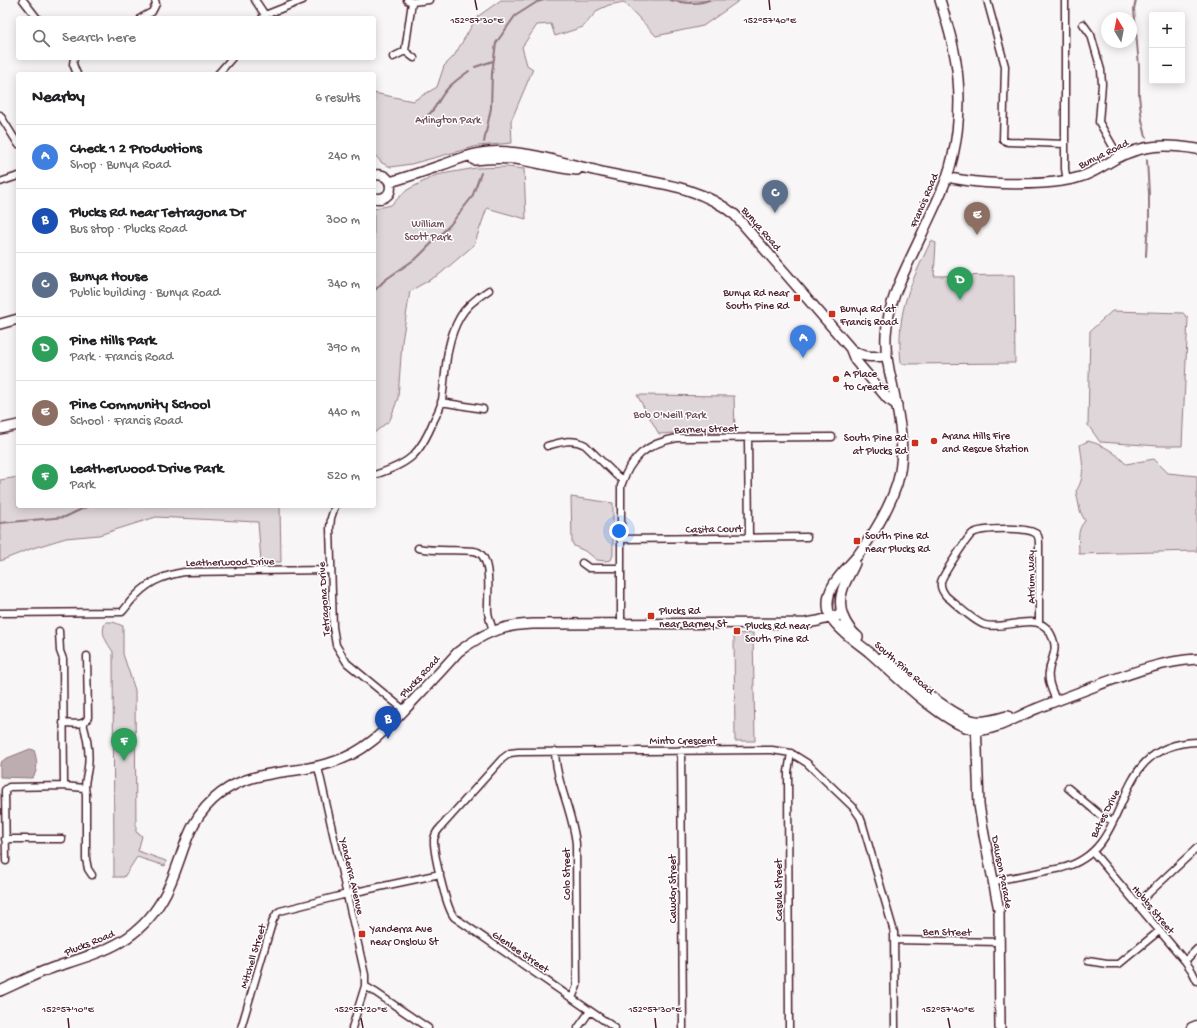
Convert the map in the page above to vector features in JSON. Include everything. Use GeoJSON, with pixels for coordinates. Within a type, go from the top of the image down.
{"type":"FeatureCollection","features":[{"type":"Feature","properties":{"kind":"main road"},"geometry":{"type":"LineString","coordinates":[[1192,1028],[1197,1026]]}},
{"type":"Feature","properties":{"kind":"street"},"geometry":{"type":"LineString","coordinates":[[23,0],[35,16]]}},
{"type":"Feature","properties":{"kind":"street"},"geometry":{"type":"LineString","coordinates":[[145,16],[152,12],[156,4],[155,0]]}},
{"type":"Feature","properties":{"kind":"street"},"geometry":{"type":"LineString","coordinates":[[255,0],[264,16],[303,0]]}},
{"type":"Feature","properties":{"kind":"street"},"geometry":{"type":"LineString","coordinates":[[405,51],[410,1],[424,2],[429,0]]}},
{"type":"Feature","properties":{"kind":"street","name":"Francis Road"},"geometry":{"type":"LineString","coordinates":[[897,405],[886,356],[888,316],[893,297],[947,178],[954,151],[958,125],[958,78],[951,39],[940,0]]}},
{"type":"Feature","properties":{"kind":"street"},"geometry":{"type":"LineString","coordinates":[[987,0],[1005,66],[1003,140],[1008,142],[1065,144]]}},
{"type":"Feature","properties":{"kind":"street"},"geometry":{"type":"LineString","coordinates":[[1065,0],[1065,169],[1067,181]]}},
{"type":"Feature","properties":{"kind":"street"},"geometry":{"type":"LineString","coordinates":[[1083,24],[1091,35],[1101,70],[1102,84],[1099,122],[1118,157]]}},
{"type":"Feature","properties":{"kind":"street"},"geometry":{"type":"LineString","coordinates":[[393,57],[405,51]]}},
{"type":"Feature","properties":{"kind":"street"},"geometry":{"type":"LineString","coordinates":[[405,51],[414,58]]}},
{"type":"Feature","properties":{"kind":"street"},"geometry":{"type":"LineString","coordinates":[[74,60],[73,64],[76,72]]}},
{"type":"Feature","properties":{"kind":"street"},"geometry":{"type":"LineString","coordinates":[[220,72],[230,60]]}},
{"type":"Feature","properties":{"kind":"street"},"geometry":{"type":"LineString","coordinates":[[0,114],[16,141]]}},
{"type":"Feature","properties":{"kind":"street","name":"Bunya Road"},"geometry":{"type":"LineString","coordinates":[[947,178],[998,183],[1067,181],[1082,177],[1118,157],[1142,148],[1155,146],[1181,146],[1197,149]]}},
{"type":"Feature","properties":{"kind":"street","name":"Bunya Road"},"geometry":{"type":"LineString","coordinates":[[390,182],[444,165],[462,157],[487,152],[505,152],[563,161],[598,171],[683,188],[713,199],[735,214],[851,350],[856,354],[863,356],[886,356]]}},
{"type":"Feature","properties":{"kind":"street"},"geometry":{"type":"LineString","coordinates":[[376,175],[382,175],[390,182],[390,190],[386,196],[379,199],[376,198]]}},
{"type":"Feature","properties":{"kind":"street"},"geometry":{"type":"LineString","coordinates":[[0,182],[16,177]]}},
{"type":"Feature","properties":{"kind":"street"},"geometry":{"type":"LineString","coordinates":[[376,474],[391,470],[414,456],[428,437],[441,402],[448,347],[451,336],[460,316],[475,300],[489,290]]}},
{"type":"Feature","properties":{"kind":"street"},"geometry":{"type":"LineString","coordinates":[[0,324],[16,320]]}},
{"type":"Feature","properties":{"kind":"street","name":"Bunya Road"},"geometry":{"type":"LineString","coordinates":[[851,350],[855,360],[888,399],[897,405]]}},
{"type":"Feature","properties":{"kind":"street"},"geometry":{"type":"LineString","coordinates":[[441,402],[483,409]]}},
{"type":"Feature","properties":{"kind":"street","name":"South Pine Road"},"geometry":{"type":"LineString","coordinates":[[897,405],[902,448],[901,469],[898,480],[885,512],[858,555],[841,575],[831,590],[828,604],[831,618],[840,629],[866,649],[896,677],[956,723],[968,728],[976,726],[992,728],[1037,708],[1141,670],[1167,663],[1197,659]]}},
{"type":"Feature","properties":{"kind":"street"},"geometry":{"type":"LineString","coordinates":[[0,429],[16,425]]}},
{"type":"Feature","properties":{"kind":"street"},"geometry":{"type":"LineString","coordinates":[[748,437],[749,537]]}},
{"type":"Feature","properties":{"kind":"street","name":"Barney Street"},"geometry":{"type":"LineString","coordinates":[[621,624],[621,486],[627,469],[634,460],[654,444],[664,440],[677,438],[832,437]]}},
{"type":"Feature","properties":{"kind":"street"},"geometry":{"type":"LineString","coordinates":[[547,446],[563,441],[579,442],[623,480]]}},
{"type":"Feature","properties":{"kind":"street","name":"Tetragona Drive"},"geometry":{"type":"LineString","coordinates":[[334,508],[330,528],[330,570],[333,627],[336,645],[347,663],[404,710]]}},
{"type":"Feature","properties":{"kind":"street","name":"Atrium Way"},"geometry":{"type":"LineString","coordinates":[[1026,529],[1033,531],[1038,535],[1039,623],[1032,622],[992,626],[983,624],[945,595],[941,588],[943,578],[966,540],[972,533],[985,530],[1026,529]]}},
{"type":"Feature","properties":{"kind":"street","name":"Casita Court"},"geometry":{"type":"LineString","coordinates":[[620,539],[807,537]]}},
{"type":"Feature","properties":{"kind":"street"},"geometry":{"type":"LineString","coordinates":[[418,548],[430,550],[476,551],[484,558],[487,566],[488,613],[492,630]]}},
{"type":"Feature","properties":{"kind":"street","name":"South Pine Road"},"geometry":{"type":"LineString","coordinates":[[858,555],[842,592],[840,604],[842,614],[851,631],[864,643],[950,709],[976,726]]}},
{"type":"Feature","properties":{"kind":"street"},"geometry":{"type":"LineString","coordinates":[[582,563],[589,568],[620,568]]}},
{"type":"Feature","properties":{"kind":"street","name":"Leatherwood Drive"},"geometry":{"type":"LineString","coordinates":[[0,613],[122,612],[143,589],[154,581],[168,575],[184,572],[330,570]]}},
{"type":"Feature","properties":{"kind":"street","name":"Plucks Road"},"geometry":{"type":"LineString","coordinates":[[0,991],[54,968],[91,956],[120,942],[136,932],[149,918],[170,886],[185,841],[193,823],[218,795],[247,778],[263,774],[318,767],[341,760],[362,749],[382,734],[458,652],[471,642],[492,630],[517,624],[806,623],[831,618],[842,614]]}},
{"type":"Feature","properties":{"kind":"street"},"geometry":{"type":"LineString","coordinates":[[1039,623],[1046,627],[1054,641],[1055,652],[1048,676],[1056,701]]}},
{"type":"Feature","properties":{"kind":"street"},"geometry":{"type":"LineString","coordinates":[[59,631],[60,651],[63,659],[64,786]]}},
{"type":"Feature","properties":{"kind":"street"},"geometry":{"type":"LineString","coordinates":[[87,656],[88,717],[84,723],[88,741],[88,767],[84,788],[86,794],[86,859],[88,869],[92,875]]}},
{"type":"Feature","properties":{"kind":"street"},"geometry":{"type":"LineString","coordinates":[[63,723],[84,723]]}},
{"type":"Feature","properties":{"kind":"street","name":"Dawson Parade"},"geometry":{"type":"LineString","coordinates":[[976,726],[979,800],[999,910],[1000,1028]]}},
{"type":"Feature","properties":{"kind":"street","name":"Bates Drive"},"geometry":{"type":"LineString","coordinates":[[994,881],[1070,866],[1085,858],[1104,840],[1134,776],[1146,761],[1171,746],[1197,742]]}},
{"type":"Feature","properties":{"kind":"street","name":"Cawdor Street"},"geometry":{"type":"LineString","coordinates":[[681,750],[683,1028]]}},
{"type":"Feature","properties":{"kind":"street","name":"Minto Crescent"},"geometry":{"type":"LineString","coordinates":[[440,874],[434,841],[437,832],[502,759],[514,752],[772,750],[791,753],[807,763],[853,807],[860,817],[892,922],[894,940],[894,1028]]}},
{"type":"Feature","properties":{"kind":"street","name":"Colo Street"},"geometry":{"type":"LineString","coordinates":[[555,751],[556,765],[573,827],[576,844],[577,986],[572,998]]}},
{"type":"Feature","properties":{"kind":"street","name":"Casula Street"},"geometry":{"type":"LineString","coordinates":[[789,1028],[788,772],[791,753]]}},
{"type":"Feature","properties":{"kind":"street","name":"Yanderra Avenue"},"geometry":{"type":"LineString","coordinates":[[318,767],[365,973],[365,986]]}},
{"type":"Feature","properties":{"kind":"street"},"geometry":{"type":"LineString","coordinates":[[6,861],[3,790],[8,787],[64,786],[84,788]]}},
{"type":"Feature","properties":{"kind":"street"},"geometry":{"type":"LineString","coordinates":[[1068,788],[1100,814],[1114,821]]}},
{"type":"Feature","properties":{"kind":"street"},"geometry":{"type":"LineString","coordinates":[[5,839],[62,839]]}},
{"type":"Feature","properties":{"kind":"street"},"geometry":{"type":"LineString","coordinates":[[1137,904],[1197,848]]}},
{"type":"Feature","properties":{"kind":"street","name":"Hobbs Street"},"geometry":{"type":"LineString","coordinates":[[1093,852],[1185,961],[1197,981]]}},
{"type":"Feature","properties":{"kind":"street"},"geometry":{"type":"LineString","coordinates":[[347,895],[440,874]]}},
{"type":"Feature","properties":{"kind":"street","name":"Glenlee Street"},"geometry":{"type":"LineString","coordinates":[[440,874],[447,903],[454,917],[615,1028]]}},
{"type":"Feature","properties":{"kind":"street","name":"Mitchell Street"},"geometry":{"type":"LineString","coordinates":[[241,1028],[273,920],[277,913],[287,909],[347,895]]}},
{"type":"Feature","properties":{"kind":"street"},"geometry":{"type":"LineString","coordinates":[[1088,960],[1107,964],[1119,964],[1159,931]]}},
{"type":"Feature","properties":{"kind":"street","name":"Ben Street"},"geometry":{"type":"LineString","coordinates":[[894,940],[1000,942]]}},
{"type":"Feature","properties":{"kind":"street"},"geometry":{"type":"LineString","coordinates":[[1185,961],[1197,949]]}},
{"type":"Feature","properties":{"kind":"street"},"geometry":{"type":"LineString","coordinates":[[352,1028],[365,986],[428,1028]]}},
{"type":"Feature","properties":{"kind":"street"},"geometry":{"type":"LineString","coordinates":[[578,1028],[590,1011]]}},
{"type":"Feature","properties":{"kind":"green space","name":"Arlington Park"},"geometry":{"type":"Polygon","coordinates":[[[501,0],[740,0],[703,26],[656,36],[624,2],[609,5],[598,10],[583,27],[555,36],[551,24],[537,25],[522,47],[527,65],[533,69],[511,121],[512,143],[478,146],[411,164],[391,167],[382,163],[376,156],[376,93],[413,101],[437,87],[444,66],[454,56],[477,17],[501,0]]]}},
{"type":"Feature","properties":{"kind":"green space","name":"William Scott Park"},"geometry":{"type":"Polygon","coordinates":[[[508,167],[524,169],[526,219],[487,208],[474,245],[440,274],[410,291],[402,342],[398,398],[390,420],[376,431],[376,209],[391,205],[407,190],[436,175],[476,168],[508,167]]]}},
{"type":"Feature","properties":{"kind":"green space"},"geometry":{"type":"Polygon","coordinates":[[[931,241],[936,243],[934,276],[1014,275],[1015,363],[901,364],[900,329],[902,314],[916,272],[931,241]]]}},
{"type":"Feature","properties":{"kind":"green space"},"geometry":{"type":"Polygon","coordinates":[[[1112,311],[1183,313],[1188,318],[1182,446],[1100,442],[1088,425],[1090,331],[1112,311]]]}},
{"type":"Feature","properties":{"kind":"green space","name":"Bob O'Neill Park"},"geometry":{"type":"Polygon","coordinates":[[[637,395],[734,396],[735,432],[659,434],[637,395]]]}},
{"type":"Feature","properties":{"kind":"green space"},"geometry":{"type":"Polygon","coordinates":[[[1088,441],[1109,450],[1126,464],[1154,459],[1168,473],[1197,476],[1197,551],[1079,554],[1079,532],[1085,521],[1080,511],[1076,491],[1082,474],[1080,445],[1088,441]]]}},
{"type":"Feature","properties":{"kind":"green space"},"geometry":{"type":"Polygon","coordinates":[[[16,477],[16,508],[280,508],[281,562],[261,562],[258,522],[156,517],[99,535],[66,538],[33,548],[0,561],[0,480],[16,477]]]}},
{"type":"Feature","properties":{"kind":"green space"},"geometry":{"type":"Polygon","coordinates":[[[571,497],[613,503],[613,555],[611,560],[597,560],[587,552],[574,546],[572,542],[571,497]]]}},
{"type":"Feature","properties":{"kind":"green space"},"geometry":{"type":"Polygon","coordinates":[[[106,622],[113,622],[123,626],[123,654],[135,690],[136,832],[142,836],[138,851],[166,861],[165,866],[137,857],[124,877],[114,877],[113,652],[106,641],[103,630],[106,622]]]}},
{"type":"Feature","properties":{"kind":"green space"},"geometry":{"type":"Polygon","coordinates":[[[753,633],[755,741],[735,741],[734,634],[753,633]]]}},
{"type":"Feature","properties":{"kind":"shaded area"},"geometry":{"type":"Polygon","coordinates":[[[30,749],[34,750],[37,761],[36,772],[32,778],[0,777],[0,763],[5,759],[30,749]]]}},
{"type":"Feature","properties":{"kind":"waterway"},"geometry":{"type":"LineString","coordinates":[[484,142],[491,108],[492,73],[496,43],[515,16],[537,2],[544,0]]}},
{"type":"Feature","properties":{"kind":"waterway"},"geometry":{"type":"LineString","coordinates":[[670,0],[690,3],[700,3],[709,0]]}},
{"type":"Feature","properties":{"kind":"waterway"},"geometry":{"type":"LineString","coordinates":[[1136,0],[1134,9],[1139,66],[1139,96],[1146,137]]}},
{"type":"Feature","properties":{"kind":"waterway"},"geometry":{"type":"LineString","coordinates":[[475,67],[493,61]]}},
{"type":"Feature","properties":{"kind":"waterway"},"geometry":{"type":"LineString","coordinates":[[417,121],[428,115],[449,87],[469,71]]}},
{"type":"Feature","properties":{"kind":"waterway"},"geometry":{"type":"LineString","coordinates":[[1146,256],[1147,235],[1149,230],[1147,160]]}},
{"type":"Feature","properties":{"kind":"waterway"},"geometry":{"type":"LineString","coordinates":[[376,289],[385,280],[418,257],[450,225],[472,197],[481,173]]}},
{"type":"Feature","properties":{"kind":"waterway"},"geometry":{"type":"LineString","coordinates":[[0,523],[65,517],[84,508]]}},
{"type":"Feature","properties":{"kind":"place","name":"Bunya House"},"geometry":{"type":"Point","coordinates":[775,213]}},
{"type":"Feature","properties":{"kind":"place","name":"Pine Community School"},"geometry":{"type":"Point","coordinates":[977,235]}},
{"type":"Feature","properties":{"kind":"place","name":"Bunya Rd near South Pine Rd"},"geometry":{"type":"Point","coordinates":[797,298]}},
{"type":"Feature","properties":{"kind":"place","name":"Pine Hills Park"},"geometry":{"type":"Point","coordinates":[960,300]}},
{"type":"Feature","properties":{"kind":"place","name":"Bunya Rd at Francis Road"},"geometry":{"type":"Point","coordinates":[832,314]}},
{"type":"Feature","properties":{"kind":"place","name":"Check 1 2 Productions"},"geometry":{"type":"Point","coordinates":[803,358]}},
{"type":"Feature","properties":{"kind":"place","name":"A Place to Create"},"geometry":{"type":"Point","coordinates":[836,379]}},
{"type":"Feature","properties":{"kind":"place","name":"Arana Hills Fire and Rescue Station"},"geometry":{"type":"Point","coordinates":[934,441]}},
{"type":"Feature","properties":{"kind":"place","name":"South Pine Rd at Plucks Rd"},"geometry":{"type":"Point","coordinates":[915,443]}},
{"type":"Feature","properties":{"kind":"place","name":"South Pine Rd near Plucks Rd"},"geometry":{"type":"Point","coordinates":[857,541]}},
{"type":"Feature","properties":{"kind":"place","name":"Plucks Rd near Barney St"},"geometry":{"type":"Point","coordinates":[651,616]}},
{"type":"Feature","properties":{"kind":"place","name":"Plucks Rd near South Pine Rd"},"geometry":{"type":"Point","coordinates":[737,631]}},
{"type":"Feature","properties":{"kind":"place","name":"Plucks Rd near Tetragona Dr"},"geometry":{"type":"Point","coordinates":[388,739]}},
{"type":"Feature","properties":{"kind":"place","name":"Leatherwood Drive Park"},"geometry":{"type":"Point","coordinates":[124,761]}},
{"type":"Feature","properties":{"kind":"place","name":"Yanderra Ave near Onslow St"},"geometry":{"type":"Point","coordinates":[362,934]}}]}
